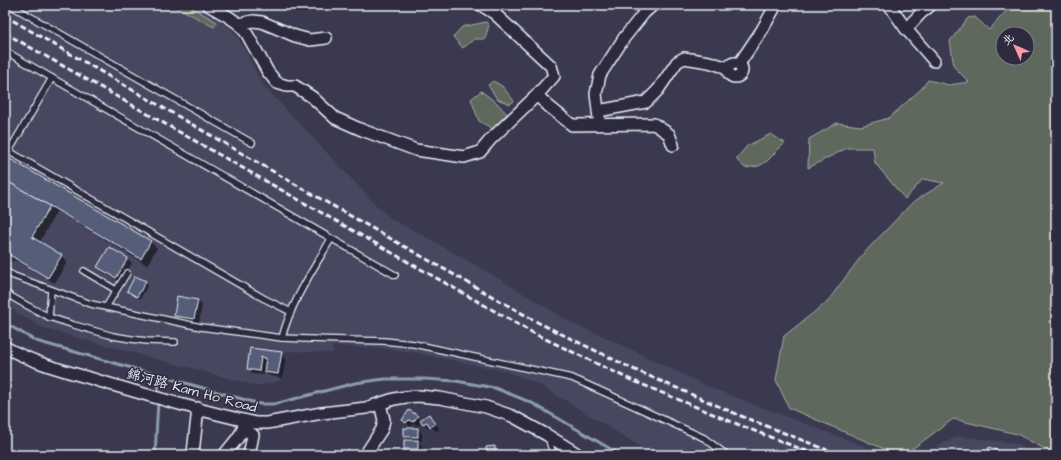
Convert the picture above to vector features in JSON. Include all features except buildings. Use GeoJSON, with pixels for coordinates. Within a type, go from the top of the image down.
{"type":"FeatureCollection","features":[{"type":"Feature","properties":{"kind":"street"},"geometry":{"type":"LineString","coordinates":[[208,5],[229,17],[247,34],[268,72],[278,83],[287,86],[295,86],[312,97],[335,118],[362,130],[416,150],[464,157],[480,152],[491,138],[537,95],[554,76],[551,66],[494,13],[481,5]]}},
{"type":"Feature","properties":{"kind":"street"},"geometry":{"type":"LineString","coordinates":[[600,125],[596,94],[600,75],[624,38],[644,13],[653,5]]}},
{"type":"Feature","properties":{"kind":"street"},"geometry":{"type":"LineString","coordinates":[[598,111],[646,102],[658,90],[677,62],[684,58],[709,62],[728,68],[730,64],[739,64],[762,30],[776,5]]}},
{"type":"Feature","properties":{"kind":"street"},"geometry":{"type":"LineString","coordinates":[[888,5],[934,62]]}},
{"type":"Feature","properties":{"kind":"street"},"geometry":{"type":"LineString","coordinates":[[906,29],[921,12],[931,5]]}},
{"type":"Feature","properties":{"kind":"street"},"geometry":{"type":"LineString","coordinates":[[238,24],[253,21],[262,22],[295,36],[310,40],[326,38]]}},
{"type":"Feature","properties":{"kind":"street"},"geometry":{"type":"LineString","coordinates":[[537,95],[572,125],[654,124],[669,134],[673,145]]}},
{"type":"Feature","properties":{"kind":"street","name":"錦河路 Kam Ho Road"},"geometry":{"type":"LineString","coordinates":[[5,347],[59,369],[198,408],[244,424],[267,423],[322,413],[366,408],[394,399],[418,396],[460,401],[486,407],[512,416],[579,455]]}},
{"type":"Feature","properties":{"kind":"street"},"geometry":{"type":"LineString","coordinates":[[365,455],[382,429],[384,420],[380,404]]}},
{"type":"Feature","properties":{"kind":"street"},"geometry":{"type":"LineString","coordinates":[[193,453],[198,408]]}},
{"type":"Feature","properties":{"kind":"street"},"geometry":{"type":"LineString","coordinates":[[224,455],[237,439],[244,424],[252,435],[249,455]]}},
{"type":"Feature","properties":{"kind":"lane"},"geometry":{"type":"LineString","coordinates":[[10,5],[252,143]]}},
{"type":"Feature","properties":{"kind":"lane"},"geometry":{"type":"LineString","coordinates":[[5,51],[395,275]]}},
{"type":"Feature","properties":{"kind":"lane"},"geometry":{"type":"LineString","coordinates":[[52,78],[7,150],[263,298],[291,312]]}},
{"type":"Feature","properties":{"kind":"lane"},"geometry":{"type":"LineString","coordinates":[[282,338],[285,326],[306,281],[331,239]]}},
{"type":"Feature","properties":{"kind":"lane"},"geometry":{"type":"LineString","coordinates":[[5,271],[14,276],[92,304],[201,327],[282,338],[384,341],[414,344],[572,378],[704,438],[727,455]]}},
{"type":"Feature","properties":{"kind":"lane"},"geometry":{"type":"LineString","coordinates":[[84,271],[116,290]]}},
{"type":"Feature","properties":{"kind":"lane"},"geometry":{"type":"LineString","coordinates":[[106,307],[127,273]]}},
{"type":"Feature","properties":{"kind":"lane"},"geometry":{"type":"LineString","coordinates":[[5,277],[14,276]]}},
{"type":"Feature","properties":{"kind":"lane"},"geometry":{"type":"LineString","coordinates":[[49,317],[51,290]]}},
{"type":"Feature","properties":{"kind":"lane"},"geometry":{"type":"LineString","coordinates":[[5,293],[49,317],[74,325],[113,336],[147,341],[175,342]]}},
{"type":"Feature","properties":{"kind":"lane"},"geometry":{"type":"LineString","coordinates":[[547,435],[553,455]]}},
{"type":"Feature","properties":{"kind":"shaded area"},"geometry":{"type":"Polygon","coordinates":[[[5,5],[196,5],[217,17],[231,29],[245,50],[262,84],[381,210],[393,220],[486,271],[574,324],[605,337],[709,387],[887,455],[654,455],[540,385],[505,371],[411,352],[383,348],[333,346],[333,353],[285,351],[280,381],[257,386],[43,328],[5,305],[5,5]]]}},
{"type":"Feature","properties":{"kind":"shaded area"},"geometry":{"type":"Polygon","coordinates":[[[959,436],[1019,444],[1030,455],[919,455],[959,436]]]}},
{"type":"Feature","properties":{"kind":"green space"},"geometry":{"type":"Polygon","coordinates":[[[173,5],[187,5],[217,22],[214,27],[173,5]]]}},
{"type":"Feature","properties":{"kind":"green space"},"geometry":{"type":"Polygon","coordinates":[[[1015,5],[1056,5],[1056,455],[1017,434],[953,419],[904,455],[898,455],[789,408],[776,380],[784,336],[827,302],[863,254],[913,202],[944,183],[923,179],[905,199],[875,163],[873,148],[847,148],[808,168],[809,139],[837,123],[861,126],[889,118],[921,89],[928,80],[949,85],[969,82],[954,67],[950,41],[968,18],[975,17],[989,30],[1008,9],[1015,5]]]}},
{"type":"Feature","properties":{"kind":"green space"},"geometry":{"type":"Polygon","coordinates":[[[486,22],[489,25],[485,39],[475,39],[463,48],[453,37],[462,27],[486,22]]]}},
{"type":"Feature","properties":{"kind":"green space"},"geometry":{"type":"Polygon","coordinates":[[[493,81],[502,86],[514,101],[510,104],[497,99],[488,85],[493,81]]]}},
{"type":"Feature","properties":{"kind":"green space"},"geometry":{"type":"Polygon","coordinates":[[[481,91],[497,103],[507,114],[493,129],[479,121],[471,99],[481,91]]]}},
{"type":"Feature","properties":{"kind":"green space"},"geometry":{"type":"Polygon","coordinates":[[[771,134],[785,143],[767,161],[759,166],[745,168],[736,159],[747,146],[771,134]]]}},
{"type":"Feature","properties":{"kind":"waterway"},"geometry":{"type":"LineString","coordinates":[[5,323],[36,341],[260,404],[275,404],[355,383],[385,379],[456,381],[495,388],[532,403],[621,455]]}},
{"type":"Feature","properties":{"kind":"waterway"},"geometry":{"type":"LineString","coordinates":[[158,395],[159,376]]}},
{"type":"Feature","properties":{"kind":"waterway"},"geometry":{"type":"LineString","coordinates":[[155,455],[158,401]]}},
{"type":"Feature","properties":{"kind":"railway"},"geometry":{"type":"LineString","coordinates":[[5,16],[312,194],[539,323],[633,369],[741,416],[840,455]]}},
{"type":"Feature","properties":{"kind":"railway"},"geometry":{"type":"LineString","coordinates":[[5,33],[535,334],[629,379],[816,455]]}}]}
